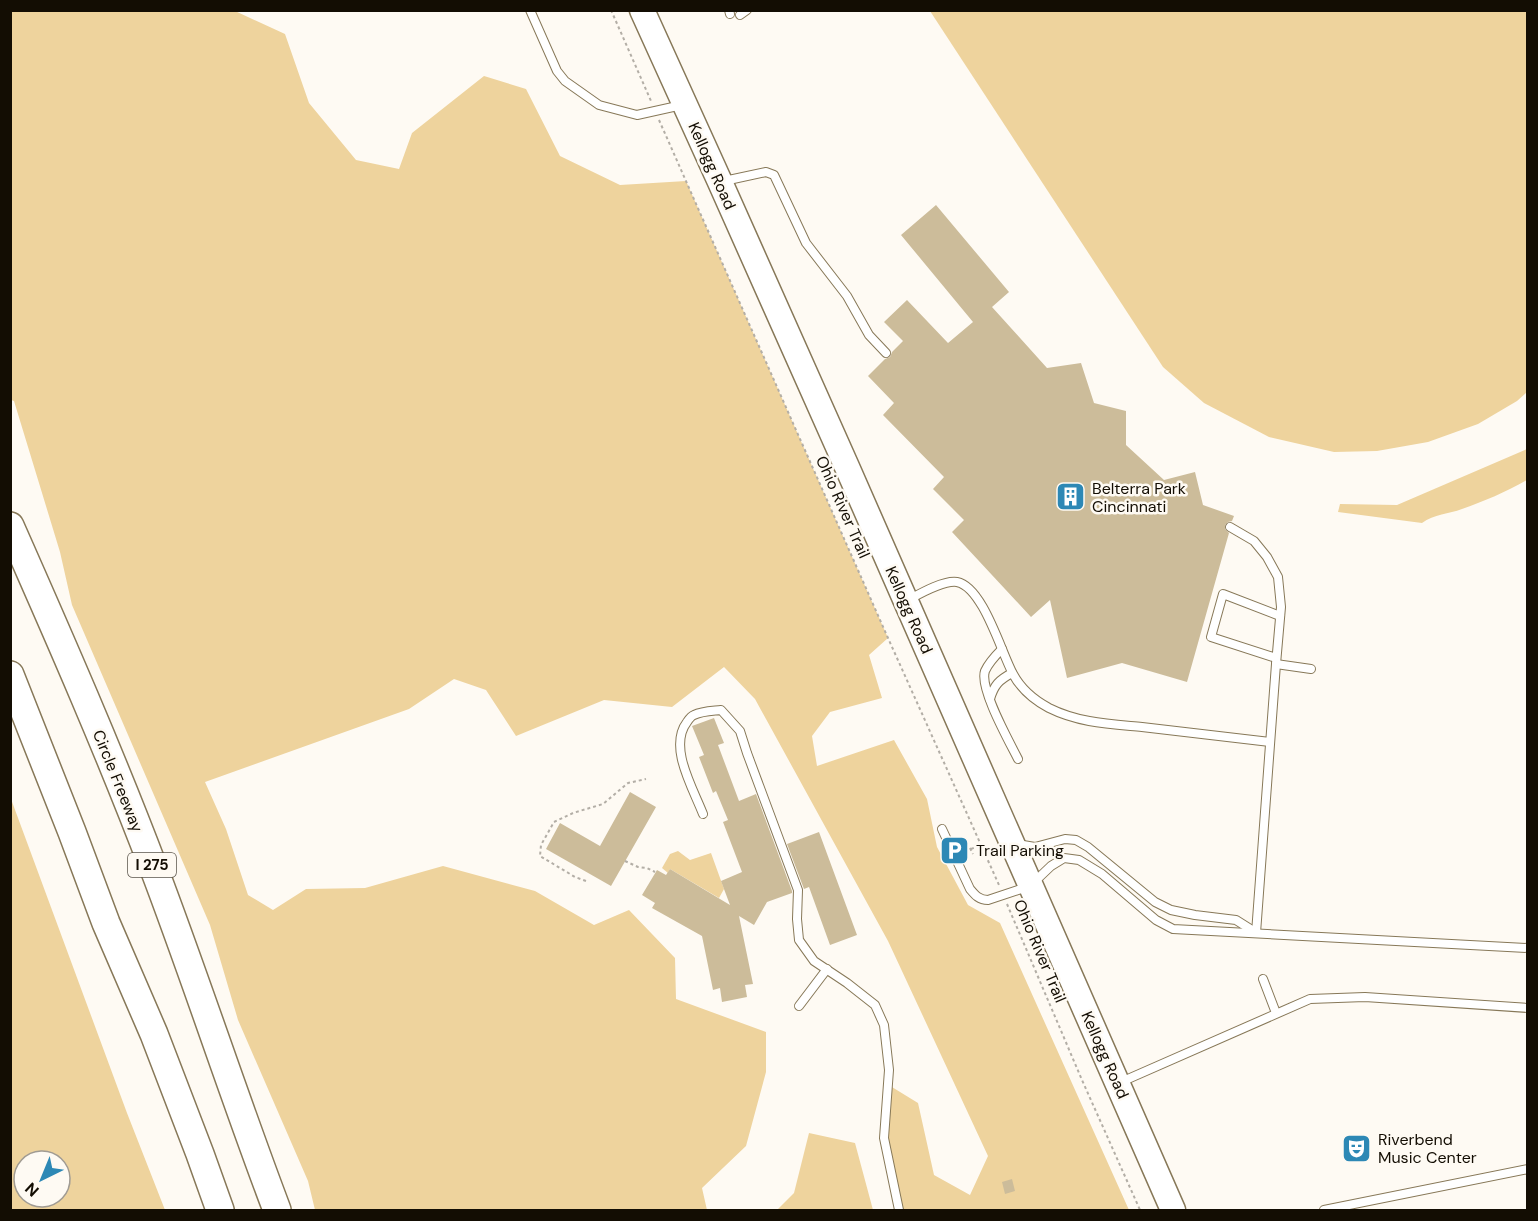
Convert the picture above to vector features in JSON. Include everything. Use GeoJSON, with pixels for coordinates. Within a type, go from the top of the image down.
{"type":"FeatureCollection","features":[{"type":"Feature","properties":{"kind":"highway","name":"Circle Freeway"},"geometry":{"type":"LineString","coordinates":[[10,526],[72,667],[154,869],[277,1210]]}},
{"type":"Feature","properties":{"kind":"highway"},"geometry":{"type":"LineString","coordinates":[[10,675],[106,923],[153,1034],[220,1210]]}},
{"type":"Feature","properties":{"kind":"main road","name":"Kellogg Road"},"geometry":{"type":"LineString","coordinates":[[642,10],[1173,1210]]}},
{"type":"Feature","properties":{"kind":"lane"},"geometry":{"type":"LineString","coordinates":[[530,10],[557,71],[565,81],[599,105],[637,115],[684,104]]}},
{"type":"Feature","properties":{"kind":"lane"},"geometry":{"type":"LineString","coordinates":[[740,15],[747,10]]}},
{"type":"Feature","properties":{"kind":"lane"},"geometry":{"type":"LineString","coordinates":[[720,182],[766,172],[774,175],[806,243],[847,296],[869,334],[886,353]]}},
{"type":"Feature","properties":{"kind":"lane"},"geometry":{"type":"LineString","coordinates":[[1230,527],[1254,541],[1267,557],[1278,578],[1281,607],[1256,933]]}},
{"type":"Feature","properties":{"kind":"lane"},"geometry":{"type":"LineString","coordinates":[[905,600],[946,583],[957,582],[967,587],[985,611],[1012,673],[1020,685],[1030,696],[1048,708],[1075,719],[1098,724],[1270,742]]}},
{"type":"Feature","properties":{"kind":"lane"},"geometry":{"type":"LineString","coordinates":[[1280,616],[1224,594],[1211,637],[1276,661],[1311,669]]}},
{"type":"Feature","properties":{"kind":"lane"},"geometry":{"type":"LineString","coordinates":[[1002,649],[992,659],[984,673],[985,686],[1018,759]]}},
{"type":"Feature","properties":{"kind":"lane"},"geometry":{"type":"LineString","coordinates":[[990,699],[993,687],[1012,673]]}},
{"type":"Feature","properties":{"kind":"lane"},"geometry":{"type":"LineString","coordinates":[[703,814],[683,763],[679,740],[685,725],[692,716],[721,710],[740,731],[798,890],[799,940],[814,961],[874,1005],[884,1025],[889,1070],[884,1138],[899,1210]]}},
{"type":"Feature","properties":{"kind":"lane"},"geometry":{"type":"LineString","coordinates":[[942,829],[970,889],[983,900],[1030,886],[1051,866],[1064,858],[1079,860],[1102,874],[1156,920],[1173,929],[1527,948]]}},
{"type":"Feature","properties":{"kind":"lane"},"geometry":{"type":"LineString","coordinates":[[1011,844],[1035,847],[1065,839],[1076,840],[1088,847],[1155,902],[1171,910],[1236,920],[1256,933]]}},
{"type":"Feature","properties":{"kind":"lane"},"geometry":{"type":"LineString","coordinates":[[799,1006],[827,969]]}},
{"type":"Feature","properties":{"kind":"lane"},"geometry":{"type":"LineString","coordinates":[[1263,979],[1276,1013]]}},
{"type":"Feature","properties":{"kind":"lane"},"geometry":{"type":"LineString","coordinates":[[1118,1083],[1310,999],[1365,997],[1527,1008]]}},
{"type":"Feature","properties":{"kind":"lane"},"geometry":{"type":"LineString","coordinates":[[1324,1210],[1527,1169]]}},
{"type":"Feature","properties":{"kind":"path","name":"Ohio River Trail"},"geometry":{"type":"LineString","coordinates":[[611,10],[1003,894],[1140,1210]]}},
{"type":"Feature","properties":{"kind":"path"},"geometry":{"type":"LineString","coordinates":[[586,881],[574,877],[540,856],[541,845],[554,822],[573,813],[603,804],[628,783],[646,779]]}},
{"type":"Feature","properties":{"kind":"path"},"geometry":{"type":"LineString","coordinates":[[973,854],[970,849],[981,845]]}},
{"type":"Feature","properties":{"kind":"path"},"geometry":{"type":"LineString","coordinates":[[625,861],[655,872]]}},
{"type":"Feature","properties":{"kind":"shaded area"},"geometry":{"type":"Polygon","coordinates":[[[11,11],[235,11],[285,34],[309,103],[356,160],[399,169],[412,133],[484,76],[526,89],[560,156],[620,185],[686,181],[888,638],[869,655],[882,698],[830,712],[812,736],[817,766],[894,740],[927,799],[937,847],[968,905],[1000,923],[1129,1210],[899,1210],[884,1138],[887,1084],[918,1103],[934,1175],[970,1195],[988,1156],[888,941],[755,699],[724,667],[672,707],[604,700],[516,736],[486,690],[454,679],[409,709],[205,782],[226,829],[248,895],[273,910],[306,889],[365,888],[443,866],[535,891],[594,925],[629,910],[675,958],[676,999],[766,1032],[766,1072],[746,1146],[702,1188],[707,1210],[315,1210],[308,1181],[238,1020],[210,925],[72,605],[60,552],[14,401],[11,400],[11,11]]]}},
{"type":"Feature","properties":{"kind":"shaded area"},"geometry":{"type":"Polygon","coordinates":[[[930,11],[1527,11],[1527,392],[1517,401],[1478,424],[1428,442],[1377,451],[1334,452],[1269,437],[1204,403],[1163,367],[930,11]]]}},
{"type":"Feature","properties":{"kind":"shaded area"},"geometry":{"type":"Polygon","coordinates":[[[1527,449],[1527,480],[1487,499],[1422,523],[1338,512],[1340,504],[1397,505],[1527,449]]]}},
{"type":"Feature","properties":{"kind":"shaded area"},"geometry":{"type":"Polygon","coordinates":[[[11,799],[127,1113],[165,1210],[11,1210],[11,799]]]}},
{"type":"Feature","properties":{"kind":"shaded area"},"geometry":{"type":"Polygon","coordinates":[[[678,851],[690,860],[711,853],[724,889],[719,898],[670,869],[668,873],[662,868],[670,854],[678,851]]]}},
{"type":"Feature","properties":{"kind":"shaded area"},"geometry":{"type":"Polygon","coordinates":[[[809,1133],[855,1143],[873,1210],[777,1210],[794,1193],[809,1133]]]}},
{"type":"Feature","properties":{"kind":"building","name":"Belterra Park Cincinnati"},"geometry":{"type":"Polygon","coordinates":[[[936,205],[1009,292],[992,307],[1047,368],[1081,363],[1094,403],[1126,411],[1126,445],[1164,480],[1195,472],[1203,505],[1234,516],[1232,521],[1225,525],[1229,533],[1187,682],[1122,663],[1067,678],[1050,600],[1031,617],[952,532],[964,520],[933,489],[944,477],[883,415],[894,403],[868,376],[890,357],[903,341],[884,322],[907,300],[948,343],[973,322],[901,235],[936,205]]]}},
{"type":"Feature","properties":{"kind":"building"},"geometry":{"type":"Polygon","coordinates":[[[714,718],[724,743],[718,745],[739,801],[756,794],[792,891],[792,893],[767,902],[754,925],[739,916],[753,984],[745,985],[747,997],[722,1002],[720,988],[713,990],[702,936],[652,908],[655,903],[642,895],[657,870],[666,875],[670,869],[730,905],[721,881],[742,872],[723,822],[728,820],[716,791],[713,793],[699,757],[704,755],[692,726],[714,718]]]}},
{"type":"Feature","properties":{"kind":"building"},"geometry":{"type":"Polygon","coordinates":[[[630,792],[656,807],[611,886],[546,849],[560,823],[600,846],[630,792]]]}},
{"type":"Feature","properties":{"kind":"building"},"geometry":{"type":"Polygon","coordinates":[[[819,832],[857,935],[830,945],[809,887],[804,889],[787,844],[819,832]]]}},
{"type":"Feature","properties":{"kind":"building"},"geometry":{"type":"Polygon","coordinates":[[[1012,1179],[1015,1191],[1005,1194],[1002,1182],[1012,1179]]]}},
{"type":"Feature","properties":{"kind":"place","name":"Belterra Park Cincinnati"},"geometry":{"type":"Point","coordinates":[1071,497]}},
{"type":"Feature","properties":{"kind":"place","name":"Trail Parking"},"geometry":{"type":"Point","coordinates":[955,850]}},
{"type":"Feature","properties":{"kind":"place","name":"Riverbend Music Center"},"geometry":{"type":"Point","coordinates":[1357,1148]}}]}
